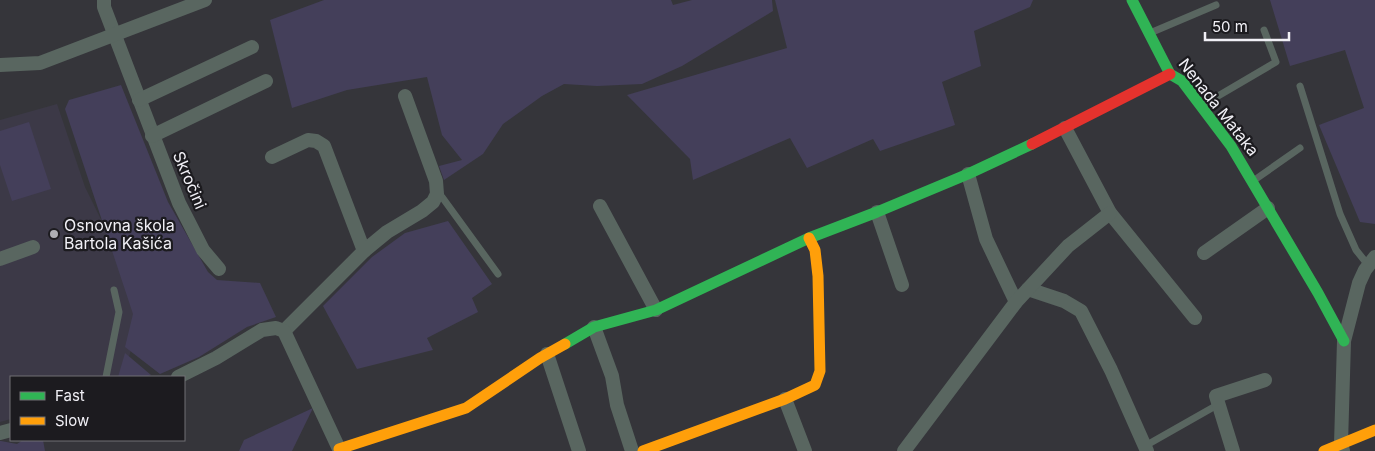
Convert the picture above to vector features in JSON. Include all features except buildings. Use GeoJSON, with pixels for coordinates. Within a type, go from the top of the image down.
{"type":"FeatureCollection","features":[{"type":"Feature","properties":{"kind":"street","name":"Skročini"},"geometry":{"type":"LineString","coordinates":[[104,0],[104,7],[179,203],[203,250],[219,269]]}},
{"type":"Feature","properties":{"kind":"street"},"geometry":{"type":"LineString","coordinates":[[0,65],[40,62],[205,0]]}},
{"type":"Feature","properties":{"kind":"street","name":"Nenada Mataka"},"geometry":{"type":"LineString","coordinates":[[1132,0],[1170,74],[1182,81],[1231,146],[1318,293],[1344,341]]}},
{"type":"Feature","properties":{"kind":"street"},"geometry":{"type":"LineString","coordinates":[[139,100],[252,47]]}},
{"type":"Feature","properties":{"kind":"street"},"geometry":{"type":"LineString","coordinates":[[180,376],[216,358],[262,330],[276,328],[284,331],[340,450],[466,408],[548,354],[594,327],[656,310],[809,238],[968,174],[1065,128],[1170,74]]}},
{"type":"Feature","properties":{"kind":"street"},"geometry":{"type":"LineString","coordinates":[[152,136],[266,81]]}},
{"type":"Feature","properties":{"kind":"street"},"geometry":{"type":"LineString","coordinates":[[284,331],[364,251],[387,232],[422,211],[432,202],[437,194],[436,181],[405,96]]}},
{"type":"Feature","properties":{"kind":"street"},"geometry":{"type":"LineString","coordinates":[[1065,128],[1110,213],[1195,318]]}},
{"type":"Feature","properties":{"kind":"street"},"geometry":{"type":"LineString","coordinates":[[272,157],[308,140],[316,141],[324,146],[364,251]]}},
{"type":"Feature","properties":{"kind":"street"},"geometry":{"type":"LineString","coordinates":[[968,174],[986,239],[1016,302]]}},
{"type":"Feature","properties":{"kind":"street"},"geometry":{"type":"LineString","coordinates":[[600,206],[656,310]]}},
{"type":"Feature","properties":{"kind":"street"},"geometry":{"type":"LineString","coordinates":[[1204,253],[1268,208]]}},
{"type":"Feature","properties":{"kind":"street"},"geometry":{"type":"LineString","coordinates":[[877,212],[902,285]]}},
{"type":"Feature","properties":{"kind":"street"},"geometry":{"type":"LineString","coordinates":[[904,451],[1016,302],[1068,246],[1110,213]]}},
{"type":"Feature","properties":{"kind":"street"},"geometry":{"type":"LineString","coordinates":[[643,451],[786,399],[815,385],[820,372],[818,276],[815,250],[809,238]]}},
{"type":"Feature","properties":{"kind":"street"},"geometry":{"type":"LineString","coordinates":[[0,259],[33,248]]}},
{"type":"Feature","properties":{"kind":"street"},"geometry":{"type":"LineString","coordinates":[[1342,448],[1344,341],[1359,283],[1372,261]]}},
{"type":"Feature","properties":{"kind":"street"},"geometry":{"type":"LineString","coordinates":[[1028,289],[1064,301],[1081,311],[1111,370],[1146,448]]}},
{"type":"Feature","properties":{"kind":"street"},"geometry":{"type":"LineString","coordinates":[[594,327],[612,376],[617,405],[632,451]]}},
{"type":"Feature","properties":{"kind":"street"},"geometry":{"type":"LineString","coordinates":[[548,354],[579,451]]}},
{"type":"Feature","properties":{"kind":"street"},"geometry":{"type":"LineString","coordinates":[[1233,451],[1216,396],[1265,380]]}},
{"type":"Feature","properties":{"kind":"street"},"geometry":{"type":"LineString","coordinates":[[786,399],[805,451]]}},
{"type":"Feature","properties":{"kind":"street"},"geometry":{"type":"LineString","coordinates":[[1324,451],[1342,448],[1375,430]]}},
{"type":"Feature","properties":{"kind":"lane"},"geometry":{"type":"LineString","coordinates":[[1149,34],[1216,4]]}},
{"type":"Feature","properties":{"kind":"lane"},"geometry":{"type":"LineString","coordinates":[[1200,106],[1276,62],[1264,30]]}},
{"type":"Feature","properties":{"kind":"lane"},"geometry":{"type":"LineString","coordinates":[[1300,86],[1340,214],[1356,250],[1372,261]]}},
{"type":"Feature","properties":{"kind":"lane"},"geometry":{"type":"LineString","coordinates":[[1252,181],[1300,148]]}},
{"type":"Feature","properties":{"kind":"lane"},"geometry":{"type":"LineString","coordinates":[[437,194],[442,197],[498,274]]}},
{"type":"Feature","properties":{"kind":"lane"},"geometry":{"type":"LineString","coordinates":[[106,376],[119,312],[114,290]]}},
{"type":"Feature","properties":{"kind":"lane"},"geometry":{"type":"LineString","coordinates":[[1146,448],[1219,404]]}},
{"type":"Feature","properties":{"kind":"shaded area"},"geometry":{"type":"Polygon","coordinates":[[[324,0],[671,0],[673,5],[692,0],[772,0],[773,11],[682,66],[642,84],[597,86],[564,84],[542,96],[503,124],[483,154],[444,180],[439,166],[462,160],[442,135],[427,77],[347,90],[292,108],[270,20],[324,0]]]}},
{"type":"Feature","properties":{"kind":"shaded area"},"geometry":{"type":"Polygon","coordinates":[[[775,0],[1033,0],[1030,7],[974,31],[981,66],[942,82],[955,125],[880,151],[873,139],[807,168],[790,138],[693,180],[690,159],[627,95],[787,48],[775,0]]]}},
{"type":"Feature","properties":{"kind":"shaded area"},"geometry":{"type":"Polygon","coordinates":[[[1270,0],[1375,0],[1375,224],[1360,222],[1319,125],[1364,108],[1345,50],[1290,66],[1270,0]]]}},
{"type":"Feature","properties":{"kind":"shaded area"},"geometry":{"type":"Polygon","coordinates":[[[121,85],[168,202],[208,272],[217,280],[260,283],[276,317],[247,327],[199,357],[160,374],[125,347],[133,314],[65,109],[69,100],[121,85]]]}},
{"type":"Feature","properties":{"kind":"shaded area","name":"Osnovna škola Bartola Kašića"},"geometry":{"type":"Polygon","coordinates":[[[57,104],[85,187],[132,282],[143,310],[123,376],[10,376],[10,419],[0,422],[0,120],[57,104]]]}},
{"type":"Feature","properties":{"kind":"shaded area"},"geometry":{"type":"Polygon","coordinates":[[[29,122],[51,189],[12,201],[0,165],[0,131],[29,122]]]}},
{"type":"Feature","properties":{"kind":"shaded area"},"geometry":{"type":"Polygon","coordinates":[[[448,221],[492,284],[472,298],[478,312],[427,338],[433,350],[357,369],[323,306],[372,257],[405,233],[448,221]]]}},
{"type":"Feature","properties":{"kind":"shaded area"},"geometry":{"type":"Polygon","coordinates":[[[125,353],[151,375],[148,376],[118,376],[125,353]]]}},
{"type":"Feature","properties":{"kind":"shaded area"},"geometry":{"type":"Polygon","coordinates":[[[313,408],[292,451],[239,451],[244,440],[313,408]]]}},
{"type":"Feature","properties":{"kind":"shaded area"},"geometry":{"type":"Polygon","coordinates":[[[0,441],[17,444],[22,441],[43,441],[45,451],[0,451],[0,441]]]}},
{"type":"Feature","properties":{"kind":"traffic: fast"},"geometry":{"type":"LineString","coordinates":[[1132,0],[1170,74],[1182,81],[1231,146],[1318,293],[1344,341]]}},
{"type":"Feature","properties":{"kind":"traffic: fast"},"geometry":{"type":"LineString","coordinates":[[565,344],[594,327],[656,310],[809,238],[968,174],[1032,144]]}},
{"type":"Feature","properties":{"kind":"traffic: slow"},"geometry":{"type":"LineString","coordinates":[[643,451],[785,399],[815,385],[820,371],[818,276],[815,250],[809,238]]}},
{"type":"Feature","properties":{"kind":"traffic: slow"},"geometry":{"type":"LineString","coordinates":[[339,449],[466,408],[540,358],[565,344]]}},
{"type":"Feature","properties":{"kind":"traffic: slow"},"geometry":{"type":"LineString","coordinates":[[1324,451],[1375,430]]}},
{"type":"Feature","properties":{"kind":"traffic: jam"},"geometry":{"type":"LineString","coordinates":[[1032,144],[1170,74]]}},
{"type":"Feature","properties":{"kind":"place","name":"Osnovna škola Bartola Kašića"},"geometry":{"type":"Point","coordinates":[54,234]}}]}
